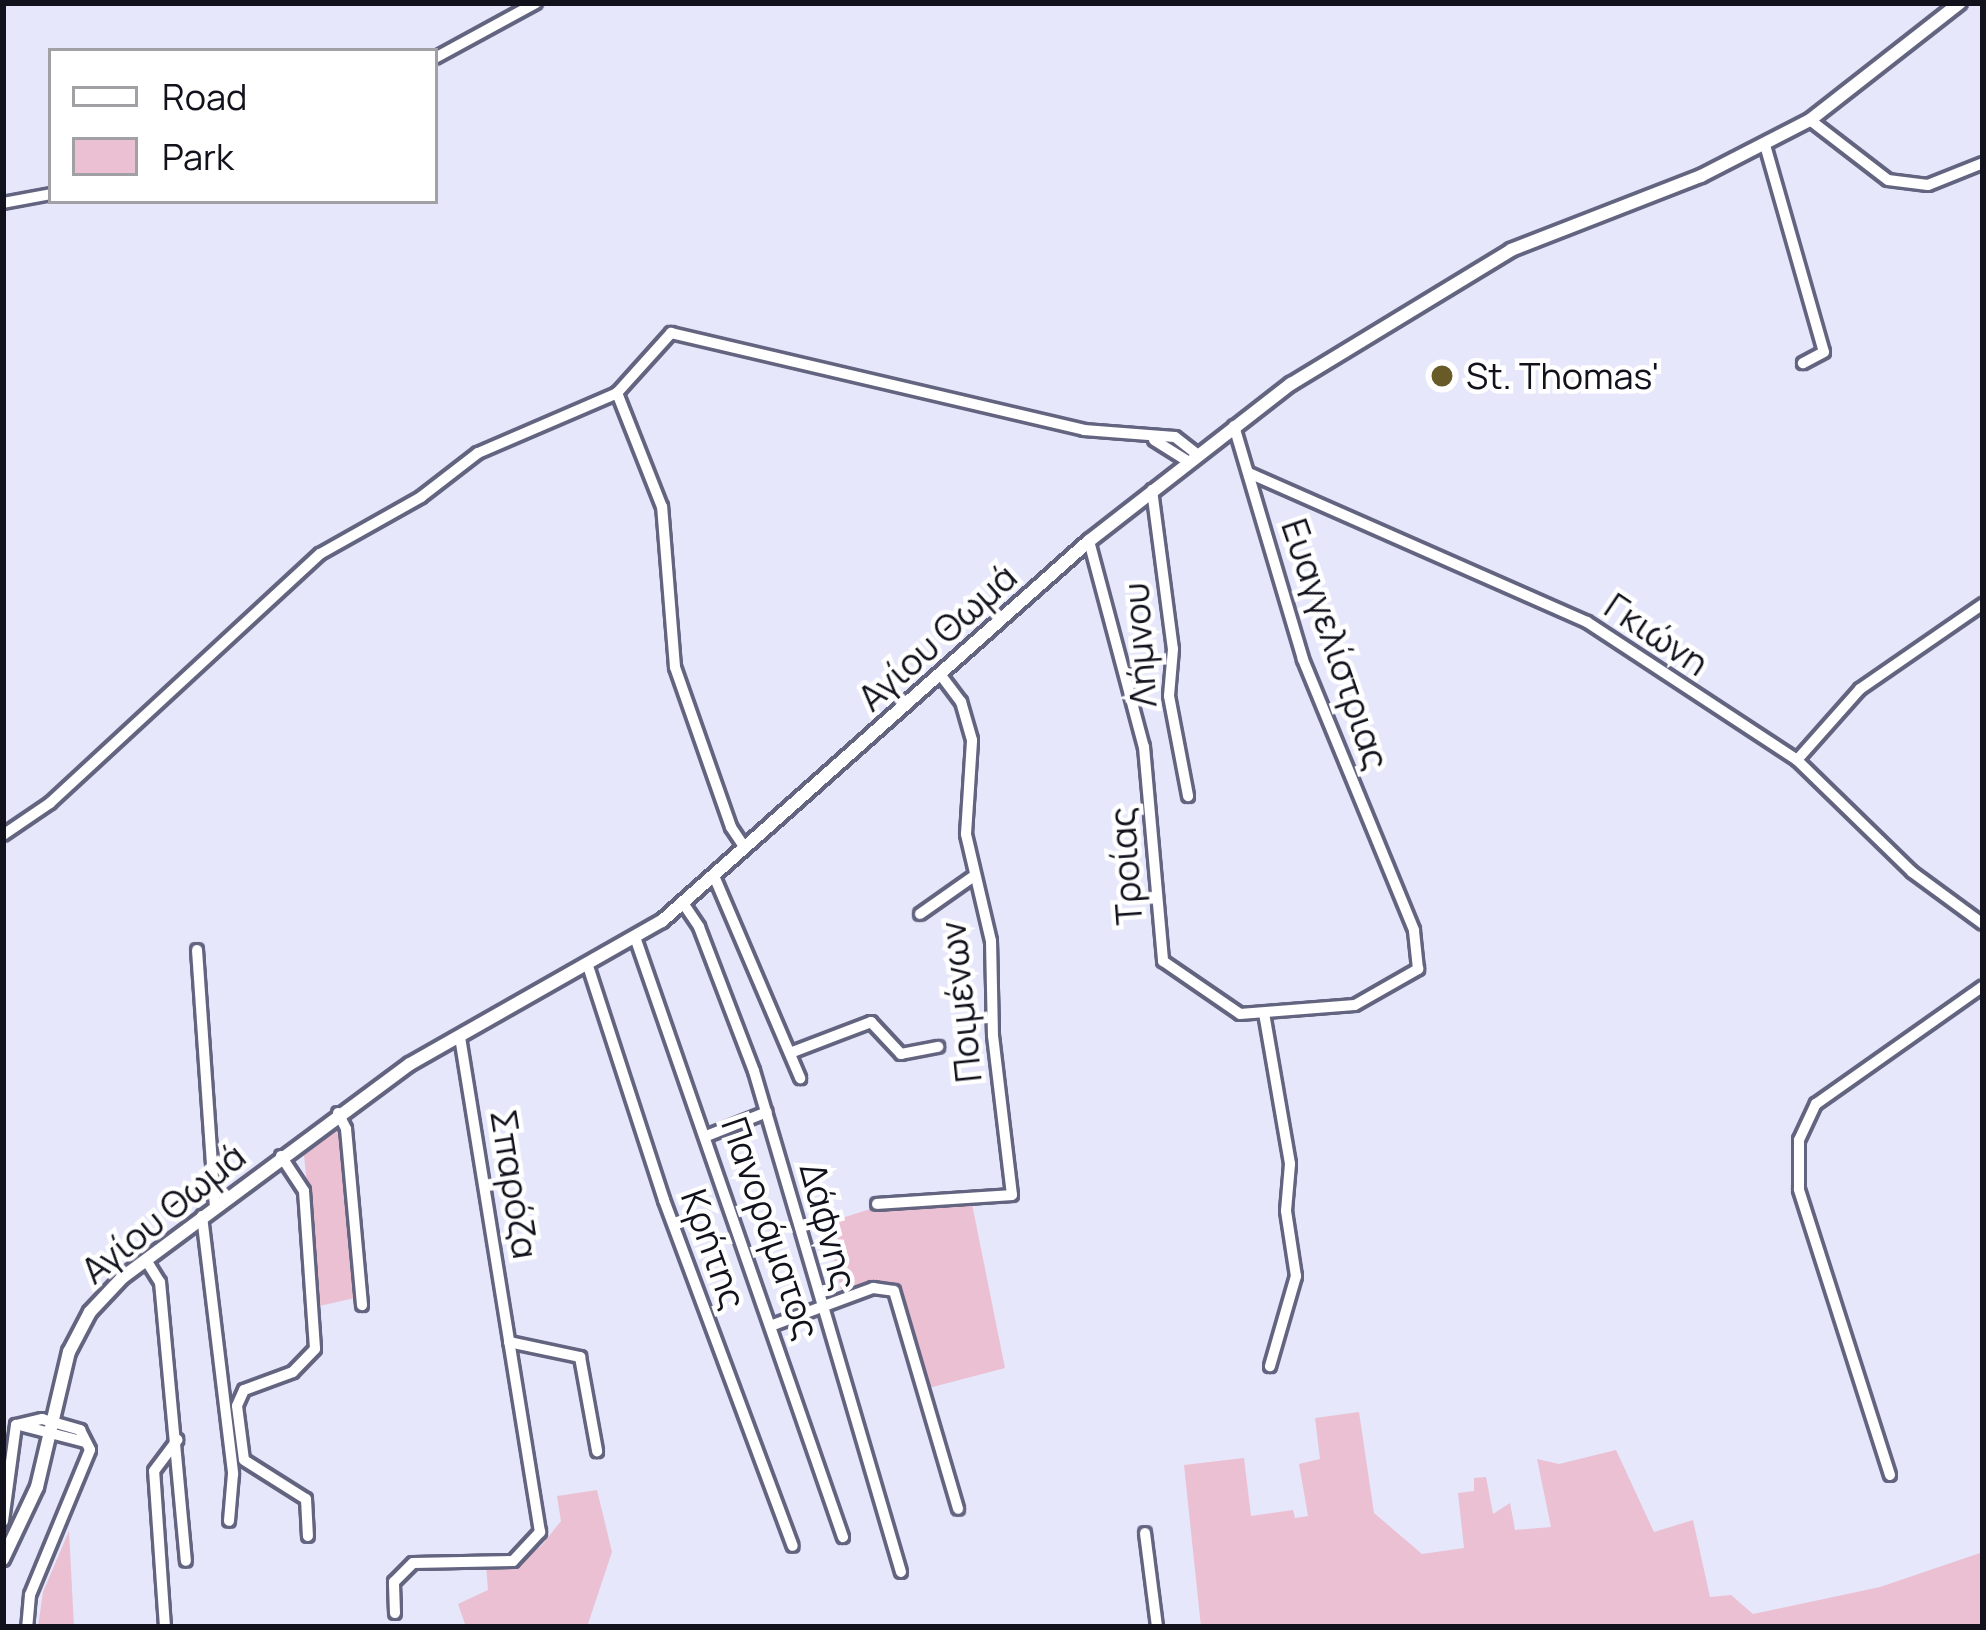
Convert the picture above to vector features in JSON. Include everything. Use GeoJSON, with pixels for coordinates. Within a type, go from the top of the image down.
{"type":"FeatureCollection","features":[{"type":"Feature","properties":{"kind":"main road","name":"Αγίου Θωμά"},"geometry":{"type":"LineString","coordinates":[[3,1559],[32,1503],[80,1330],[104,1294],[215,1204],[338,1113],[460,1037],[636,940],[683,904],[1089,541],[1234,426],[1470,271],[1765,145],[1810,120],[1960,3]]}},
{"type":"Feature","properties":{"kind":"street"},"geometry":{"type":"LineString","coordinates":[[438,56],[536,3]]}},
{"type":"Feature","properties":{"kind":"street"},"geometry":{"type":"LineString","coordinates":[[1810,120],[1888,180],[1928,185],[1983,163]]}},
{"type":"Feature","properties":{"kind":"street"},"geometry":{"type":"LineString","coordinates":[[1765,145],[1824,352],[1803,364]]}},
{"type":"Feature","properties":{"kind":"street"},"geometry":{"type":"LineString","coordinates":[[3,202],[48,194]]}},
{"type":"Feature","properties":{"kind":"street"},"geometry":{"type":"LineString","coordinates":[[3,835],[50,803],[320,554],[421,497],[478,453],[617,394],[671,333],[877,387],[1150,439],[1175,437],[1192,458]]}},
{"type":"Feature","properties":{"kind":"street"},"geometry":{"type":"LineString","coordinates":[[617,394],[662,507],[675,667],[745,848]]}},
{"type":"Feature","properties":{"kind":"street","name":"Ευαγγελίστριας"},"geometry":{"type":"LineString","coordinates":[[1234,426],[1303,659],[1393,878]]}},
{"type":"Feature","properties":{"kind":"street","name":"Γκιώνη"},"geometry":{"type":"LineString","coordinates":[[1249,472],[1556,604],[1797,760],[1912,872],[1983,924]]}},
{"type":"Feature","properties":{"kind":"street","name":"Λήμνου"},"geometry":{"type":"LineString","coordinates":[[1152,490],[1173,649],[1169,696],[1189,796]]}},
{"type":"Feature","properties":{"kind":"street","name":"Τροίας"},"geometry":{"type":"LineString","coordinates":[[1089,541],[1144,747],[1163,961],[1240,1014],[1355,1005],[1418,968],[1422,952],[1393,878]]}},
{"type":"Feature","properties":{"kind":"street"},"geometry":{"type":"LineString","coordinates":[[1797,760],[1860,688],[1983,604]]}},
{"type":"Feature","properties":{"kind":"street","name":"Ποιμένων"},"geometry":{"type":"LineString","coordinates":[[877,1204],[1012,1195],[993,1036],[992,941],[966,834],[972,740],[961,703],[941,675]]}},
{"type":"Feature","properties":{"kind":"street"},"geometry":{"type":"LineString","coordinates":[[714,876],[800,1078]]}},
{"type":"Feature","properties":{"kind":"street"},"geometry":{"type":"LineString","coordinates":[[920,914],[974,877]]}},
{"type":"Feature","properties":{"kind":"street","name":"Δάφνης"},"geometry":{"type":"LineString","coordinates":[[683,904],[699,927],[766,1112],[901,1572]]}},
{"type":"Feature","properties":{"kind":"street","name":"Πανοράματος"},"geometry":{"type":"LineString","coordinates":[[636,940],[709,1135],[843,1537]]}},
{"type":"Feature","properties":{"kind":"street"},"geometry":{"type":"LineString","coordinates":[[197,950],[215,1204]]}},
{"type":"Feature","properties":{"kind":"street","name":"Κρήτης"},"geometry":{"type":"LineString","coordinates":[[589,969],[664,1200],[793,1546]]}},
{"type":"Feature","properties":{"kind":"street"},"geometry":{"type":"LineString","coordinates":[[1890,1475],[1799,1189],[1799,1140],[1816,1104],[1983,986]]}},
{"type":"Feature","properties":{"kind":"street"},"geometry":{"type":"LineString","coordinates":[[1264,1013],[1290,1164],[1295,1276],[1270,1366]]}},
{"type":"Feature","properties":{"kind":"street"},"geometry":{"type":"LineString","coordinates":[[790,1053],[871,1022],[901,1054],[938,1047]]}},
{"type":"Feature","properties":{"kind":"street","name":"Σπαρόζα"},"geometry":{"type":"LineString","coordinates":[[394,1612],[394,1582],[413,1563],[512,1561],[536,1542],[460,1037]]}},
{"type":"Feature","properties":{"kind":"street"},"geometry":{"type":"LineString","coordinates":[[709,1135],[766,1112]]}},
{"type":"Feature","properties":{"kind":"street"},"geometry":{"type":"LineString","coordinates":[[338,1113],[346,1129],[362,1304]]}},
{"type":"Feature","properties":{"kind":"street"},"geometry":{"type":"LineString","coordinates":[[281,1156],[304,1192],[316,1349],[293,1372],[244,1390],[237,1406],[244,1460],[306,1499],[308,1536]]}},
{"type":"Feature","properties":{"kind":"street"},"geometry":{"type":"LineString","coordinates":[[202,1216],[233,1474],[230,1521]]}},
{"type":"Feature","properties":{"kind":"street"},"geometry":{"type":"LineString","coordinates":[[146,1260],[160,1282],[186,1561]]}},
{"type":"Feature","properties":{"kind":"street"},"geometry":{"type":"LineString","coordinates":[[773,1325],[873,1288],[894,1291],[958,1509]]}},
{"type":"Feature","properties":{"kind":"street"},"geometry":{"type":"LineString","coordinates":[[509,1342],[580,1357],[597,1451]]}},
{"type":"Feature","properties":{"kind":"street"},"geometry":{"type":"LineString","coordinates":[[3,1521],[12,1495],[12,1430],[53,1426],[76,1436],[90,1450],[30,1594],[27,1627]]}},
{"type":"Feature","properties":{"kind":"street"},"geometry":{"type":"LineString","coordinates":[[165,1627],[154,1471],[177,1439]]}},
{"type":"Feature","properties":{"kind":"street"},"geometry":{"type":"LineString","coordinates":[[1145,1532],[1157,1627]]}},
{"type":"Feature","properties":{"kind":"green space"},"geometry":{"type":"Polygon","coordinates":[[[340,1128],[355,1298],[319,1306],[304,1155],[340,1128]]]}},
{"type":"Feature","properties":{"kind":"green space"},"geometry":{"type":"Polygon","coordinates":[[[972,1204],[1005,1368],[925,1389],[902,1297],[884,1282],[842,1295],[826,1223],[880,1206],[972,1204]]]}},
{"type":"Feature","properties":{"kind":"green space"},"geometry":{"type":"Polygon","coordinates":[[[1359,1412],[1374,1513],[1422,1554],[1464,1548],[1458,1493],[1474,1491],[1474,1478],[1486,1477],[1493,1514],[1510,1503],[1515,1530],[1551,1527],[1537,1459],[1559,1464],[1616,1450],[1654,1532],[1693,1520],[1710,1597],[1731,1595],[1753,1614],[1880,1587],[1983,1552],[1983,1627],[1201,1627],[1184,1465],[1244,1458],[1251,1516],[1293,1510],[1295,1518],[1308,1516],[1299,1464],[1320,1459],[1315,1418],[1359,1412]]]}},
{"type":"Feature","properties":{"kind":"green space"},"geometry":{"type":"Polygon","coordinates":[[[597,1490],[612,1552],[587,1627],[466,1627],[458,1604],[488,1590],[486,1564],[515,1562],[541,1546],[561,1521],[557,1496],[597,1490]]]}},
{"type":"Feature","properties":{"kind":"green space"},"geometry":{"type":"Polygon","coordinates":[[[69,1531],[74,1627],[38,1627],[43,1592],[69,1531]]]}},
{"type":"Feature","properties":{"kind":"place","name":"St. Thomas'"},"geometry":{"type":"Point","coordinates":[1442,376]}}]}
